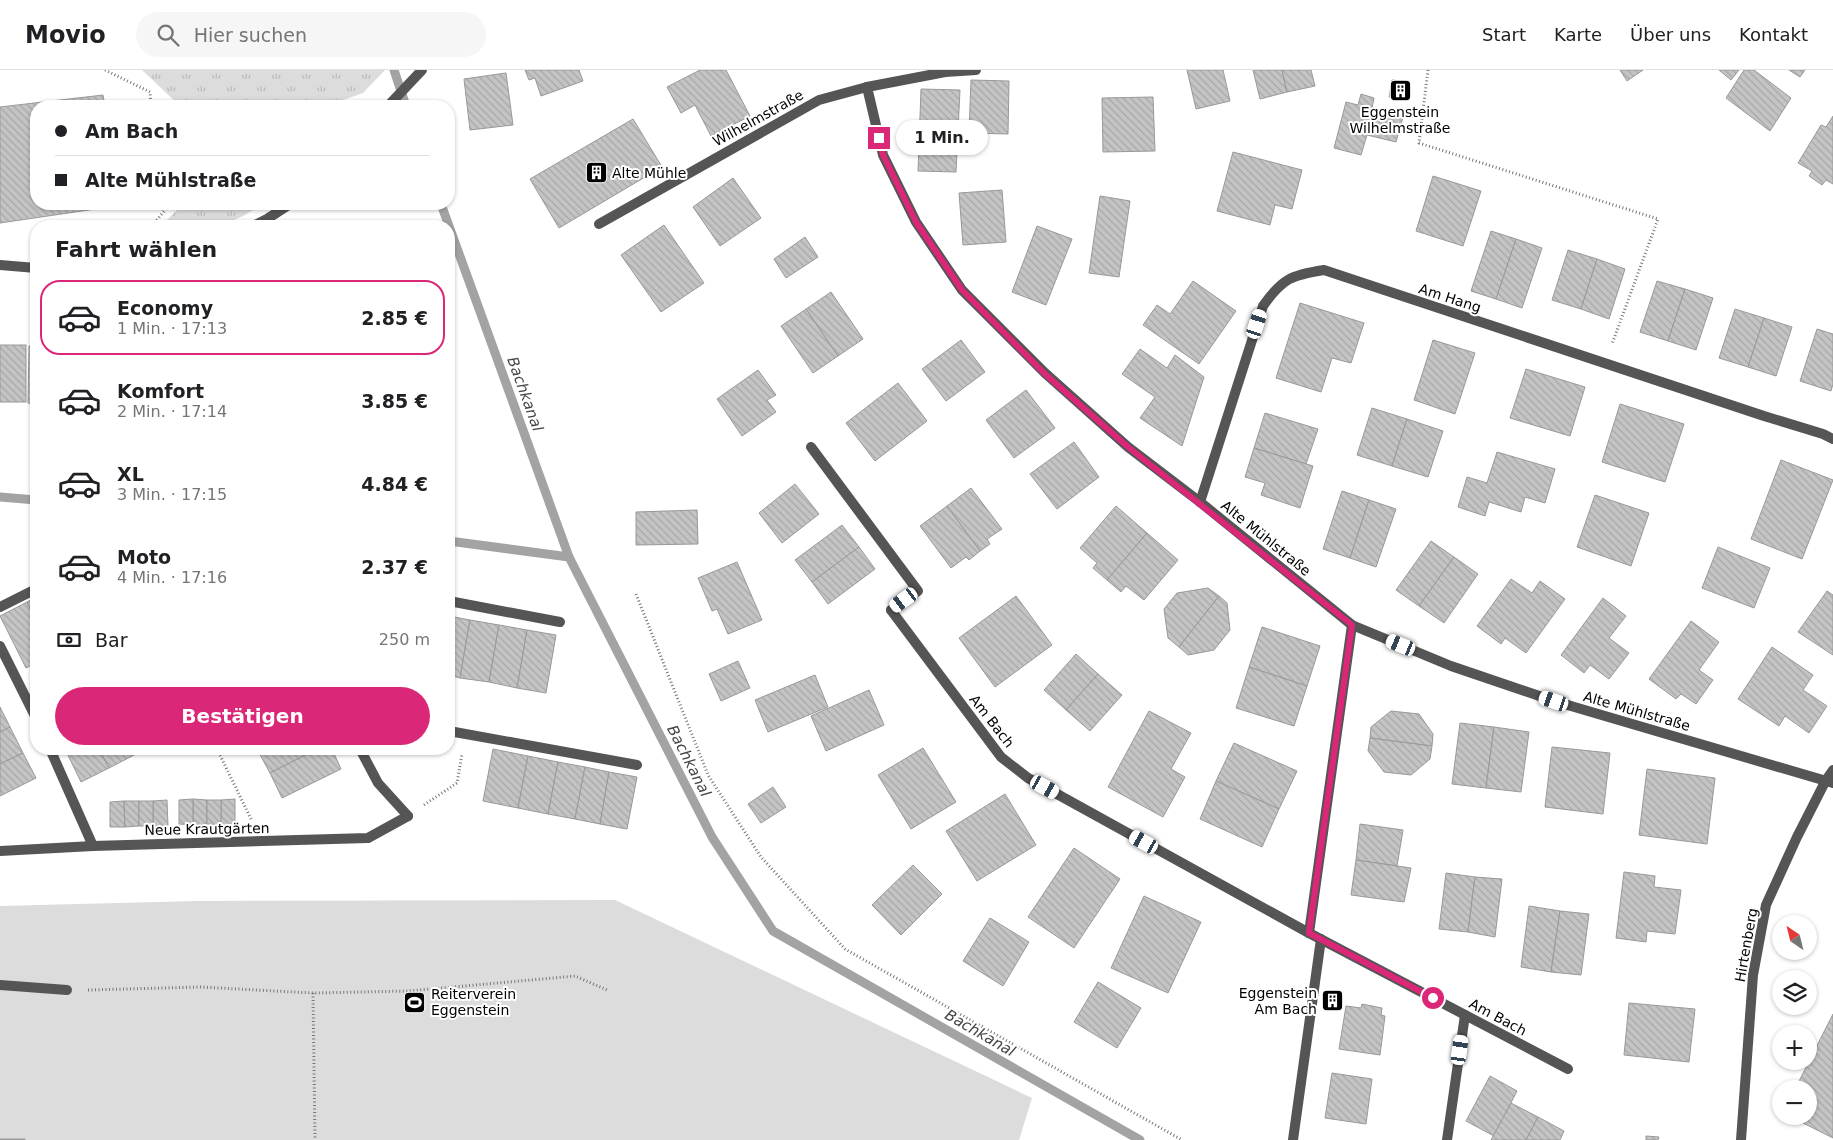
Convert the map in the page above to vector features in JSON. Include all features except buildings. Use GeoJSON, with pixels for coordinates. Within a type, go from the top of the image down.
{"type":"FeatureCollection","features":[{"type":"Feature","properties":{"kind":"street","name":"Wilhelmstraße"},"geometry":{"type":"LineString","coordinates":[[599,224],[819,100],[867,87],[945,71],[976,70]]}},
{"type":"Feature","properties":{"kind":"street"},"geometry":{"type":"LineString","coordinates":[[394,100],[421,71]]}},
{"type":"Feature","properties":{"kind":"street","name":"Alte Mühlstraße"},"geometry":{"type":"LineString","coordinates":[[867,87],[883,155],[916,222],[962,290],[1045,374],[1128,447],[1200,502],[1352,625],[1451,666],[1554,701],[1829,781]]}},
{"type":"Feature","properties":{"kind":"street"},"geometry":{"type":"LineString","coordinates":[[263,220],[280,210]]}},
{"type":"Feature","properties":{"kind":"street"},"geometry":{"type":"LineString","coordinates":[[0,266],[30,268]]}},
{"type":"Feature","properties":{"kind":"street","name":"Am Hang"},"geometry":{"type":"LineString","coordinates":[[1200,502],[1262,306],[1276,288],[1298,274],[1324,270],[1823,434],[1833,439]]}},
{"type":"Feature","properties":{"kind":"street","name":"Am Bach"},"geometry":{"type":"LineString","coordinates":[[812,447],[918,591],[891,610],[1001,757],[1028,778],[1309,933],[1568,1069]]}},
{"type":"Feature","properties":{"kind":"street"},"geometry":{"type":"LineString","coordinates":[[0,607],[30,592]]}},
{"type":"Feature","properties":{"kind":"street"},"geometry":{"type":"LineString","coordinates":[[455,602],[560,622]]}},
{"type":"Feature","properties":{"kind":"street"},"geometry":{"type":"LineString","coordinates":[[1309,933],[1352,625]]}},
{"type":"Feature","properties":{"kind":"street"},"geometry":{"type":"LineString","coordinates":[[0,646],[30,706]]}},
{"type":"Feature","properties":{"kind":"street"},"geometry":{"type":"LineString","coordinates":[[455,732],[637,765]]}},
{"type":"Feature","properties":{"kind":"street"},"geometry":{"type":"LineString","coordinates":[[53,755],[93,846]]}},
{"type":"Feature","properties":{"kind":"street"},"geometry":{"type":"LineString","coordinates":[[363,755],[378,783],[408,816]]}},
{"type":"Feature","properties":{"kind":"street","name":"Hirtenberg"},"geometry":{"type":"LineString","coordinates":[[1741,1140],[1753,975],[1766,905],[1797,837],[1829,781],[1833,770]]}},
{"type":"Feature","properties":{"kind":"street","name":"Neue Krautgärten"},"geometry":{"type":"LineString","coordinates":[[0,851],[93,846],[368,838],[408,816]]}},
{"type":"Feature","properties":{"kind":"street"},"geometry":{"type":"LineString","coordinates":[[1293,1140],[1321,939]]}},
{"type":"Feature","properties":{"kind":"street"},"geometry":{"type":"LineString","coordinates":[[0,985],[67,990]]}},
{"type":"Feature","properties":{"kind":"street"},"geometry":{"type":"LineString","coordinates":[[1447,1140],[1466,1015]]}},
{"type":"Feature","properties":{"kind":"path"},"geometry":{"type":"LineString","coordinates":[[105,70],[150,92],[151,100]]}},
{"type":"Feature","properties":{"kind":"path"},"geometry":{"type":"LineString","coordinates":[[1428,70],[1419,143],[1658,218],[1604,363]]}},
{"type":"Feature","properties":{"kind":"path"},"geometry":{"type":"LineString","coordinates":[[157,220],[165,210]]}},
{"type":"Feature","properties":{"kind":"path"},"geometry":{"type":"LineString","coordinates":[[636,594],[708,775],[761,857],[845,949],[1182,1140]]}},
{"type":"Feature","properties":{"kind":"path"},"geometry":{"type":"LineString","coordinates":[[408,816],[457,783],[465,734]]}},
{"type":"Feature","properties":{"kind":"path"},"geometry":{"type":"LineString","coordinates":[[220,755],[262,842]]}},
{"type":"Feature","properties":{"kind":"path"},"geometry":{"type":"LineString","coordinates":[[67,990],[200,987],[313,993],[409,991],[575,976],[607,990]]}},
{"type":"Feature","properties":{"kind":"path"},"geometry":{"type":"LineString","coordinates":[[313,993],[314,1140]]}},
{"type":"Feature","properties":{"kind":"green space"},"geometry":{"type":"Polygon","coordinates":[[[142,70],[385,70],[363,93],[343,100],[174,100],[142,70]]]}},
{"type":"Feature","properties":{"kind":"green space"},"geometry":{"type":"Polygon","coordinates":[[[177,210],[253,210],[234,220],[167,220],[177,210]]]}},
{"type":"Feature","properties":{"kind":"green space","name":"Reiterverein Eggenstein"},"geometry":{"type":"Polygon","coordinates":[[[615,900],[1032,1098],[1019,1140],[0,1140],[0,906],[197,901],[615,900]]]}},
{"type":"Feature","properties":{"kind":"waterway","name":"Bachkanal"},"geometry":{"type":"LineString","coordinates":[[394,70],[404,100]]}},
{"type":"Feature","properties":{"kind":"waterway","name":"Bachkanal"},"geometry":{"type":"LineString","coordinates":[[443,210],[447,220]]}},
{"type":"Feature","properties":{"kind":"waterway","name":"Bachkanal"},"geometry":{"type":"LineString","coordinates":[[455,243],[569,557],[712,837],[773,931],[1140,1140]]}},
{"type":"Feature","properties":{"kind":"waterway"},"geometry":{"type":"LineString","coordinates":[[0,497],[30,500]]}},
{"type":"Feature","properties":{"kind":"waterway"},"geometry":{"type":"LineString","coordinates":[[455,542],[569,557]]}},
{"type":"Feature","properties":{"kind":"place","name":"Eggenstein Wilhelmstraße"},"geometry":{"type":"Point","coordinates":[1400,90]}},
{"type":"Feature","properties":{"kind":"place","name":"Alte Mühle"},"geometry":{"type":"Point","coordinates":[596,173]}},
{"type":"Feature","properties":{"kind":"place","name":"Eggenstein Am Bach"},"geometry":{"type":"Point","coordinates":[1333,1001]}},
{"type":"Feature","properties":{"kind":"place","name":"Reiterverein Eggenstein"},"geometry":{"type":"Point","coordinates":[415,1002]}},
{"type":"Feature","properties":{"kind":"route"},"geometry":{"type":"LineString","coordinates":[[879,138],[883,155],[916,222],[962,290],[1045,374],[1128,447],[1200,502],[1352,625],[1309,933],[1433,998]]}}]}
